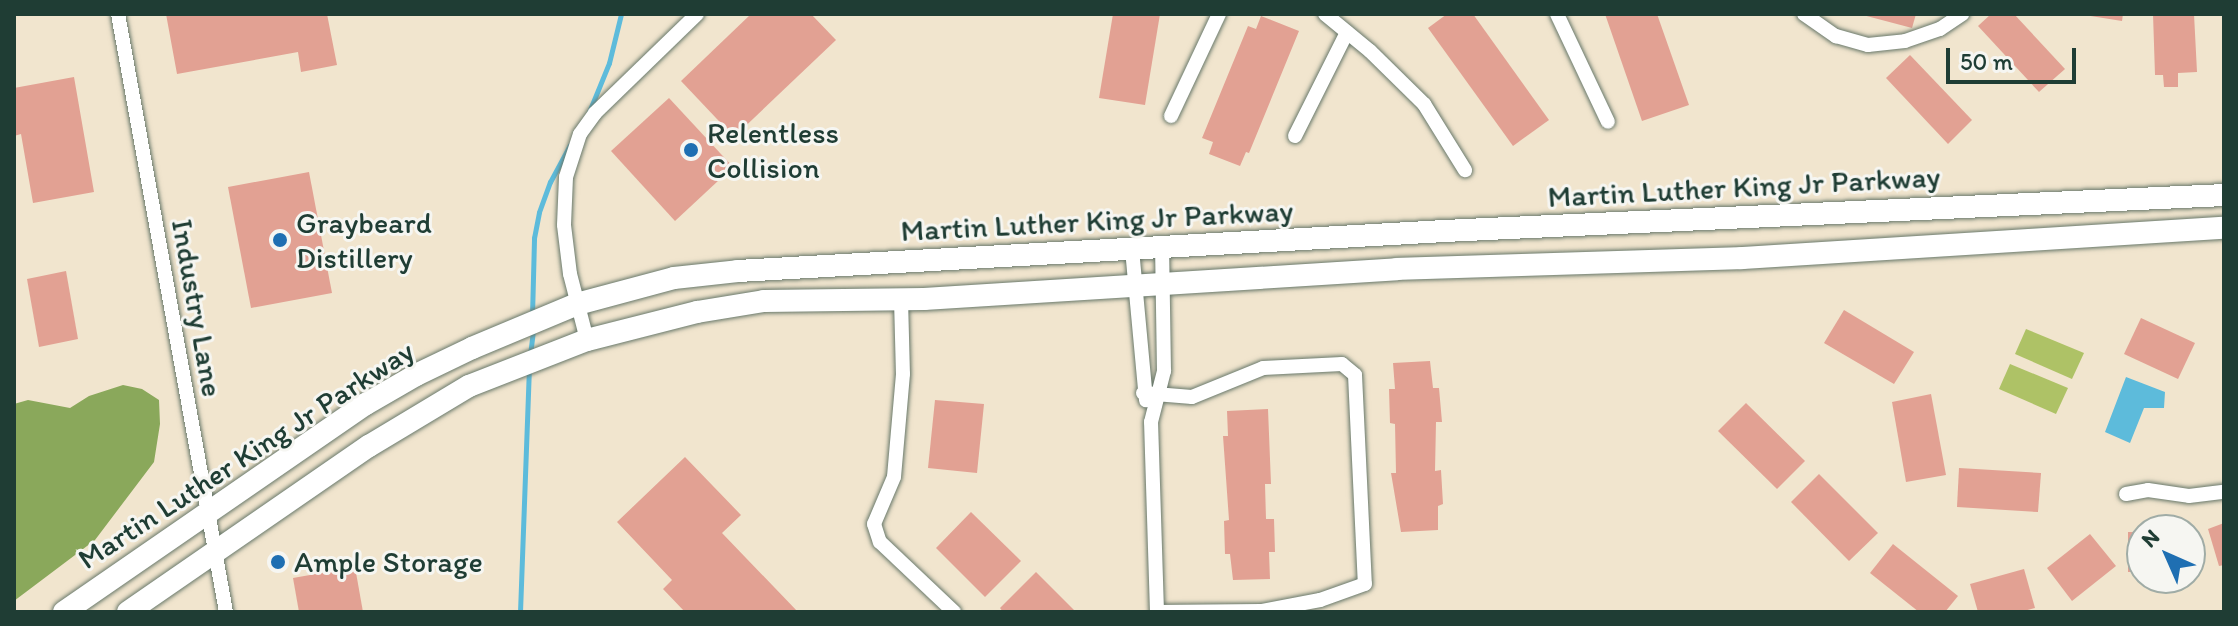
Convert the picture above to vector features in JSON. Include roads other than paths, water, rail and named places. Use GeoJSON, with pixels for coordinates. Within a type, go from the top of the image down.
{"type":"FeatureCollection","features":[{"type":"Feature","properties":{"kind":"main road","name":"Martin Luther King Jr Parkway"},"geometry":{"type":"LineString","coordinates":[[64,612],[366,404],[416,375],[577,304],[674,278],[738,271],[1132,249],[2224,195]]}},
{"type":"Feature","properties":{"kind":"main road","name":"Martin Luther King Jr Parkway"},"geometry":{"type":"LineString","coordinates":[[128,612],[431,406],[515,366],[587,340],[697,312],[764,301],[901,299],[1470,266],[1742,258],[2224,228]]}},
{"type":"Feature","properties":{"kind":"street","name":"Industry Lane"},"geometry":{"type":"LineString","coordinates":[[118,14],[226,612]]}},
{"type":"Feature","properties":{"kind":"street"},"geometry":{"type":"LineString","coordinates":[[587,340],[566,254],[563,197],[580,134],[595,113],[697,14]]}},
{"type":"Feature","properties":{"kind":"street"},"geometry":{"type":"LineString","coordinates":[[1171,116],[1219,14]]}},
{"type":"Feature","properties":{"kind":"street"},"geometry":{"type":"LineString","coordinates":[[1325,14],[1424,104],[1465,170]]}},
{"type":"Feature","properties":{"kind":"street"},"geometry":{"type":"LineString","coordinates":[[1557,14],[1608,122]]}},
{"type":"Feature","properties":{"kind":"street"},"geometry":{"type":"LineString","coordinates":[[1804,14],[1836,36],[1868,45],[1905,41],[1940,29],[1962,14]]}},
{"type":"Feature","properties":{"kind":"street"},"geometry":{"type":"LineString","coordinates":[[1295,136],[1347,32]]}},
{"type":"Feature","properties":{"kind":"street"},"geometry":{"type":"LineString","coordinates":[[1151,411],[1160,394],[1164,371],[1162,248]]}},
{"type":"Feature","properties":{"kind":"street"},"geometry":{"type":"LineString","coordinates":[[1132,249],[1143,393],[1151,411],[1157,612],[1261,611],[1320,600],[1365,584],[1355,375],[1351,369],[1342,364],[1263,368],[1192,397],[1143,393]]}},
{"type":"Feature","properties":{"kind":"street"},"geometry":{"type":"LineString","coordinates":[[901,299],[903,374],[894,477],[874,524],[880,542],[954,612]]}},
{"type":"Feature","properties":{"kind":"street"},"geometry":{"type":"LineString","coordinates":[[2126,494],[2148,490],[2189,496],[2224,492]]}},
{"type":"Feature","properties":{"kind":"water"},"geometry":{"type":"Polygon","coordinates":[[[2126,377],[2165,392],[2164,408],[2144,408],[2130,443],[2105,432],[2126,377]]]}},
{"type":"Feature","properties":{"kind":"waterway"},"geometry":{"type":"LineString","coordinates":[[589,112],[609,63],[621,14]]}},
{"type":"Feature","properties":{"kind":"waterway"},"geometry":{"type":"LineString","coordinates":[[532,316],[534,238],[539,212],[550,182],[570,145]]}},
{"type":"Feature","properties":{"kind":"waterway"},"geometry":{"type":"LineString","coordinates":[[530,355],[533,330]]}},
{"type":"Feature","properties":{"kind":"waterway"},"geometry":{"type":"LineString","coordinates":[[520,612],[529,369]]}},
{"type":"Feature","properties":{"kind":"place","name":"Relentless Collision"},"geometry":{"type":"Point","coordinates":[691,150]}},
{"type":"Feature","properties":{"kind":"place","name":"Graybeard Distillery"},"geometry":{"type":"Point","coordinates":[280,240]}},
{"type":"Feature","properties":{"kind":"place","name":"Ample Storage"},"geometry":{"type":"Point","coordinates":[278,562]}}]}
